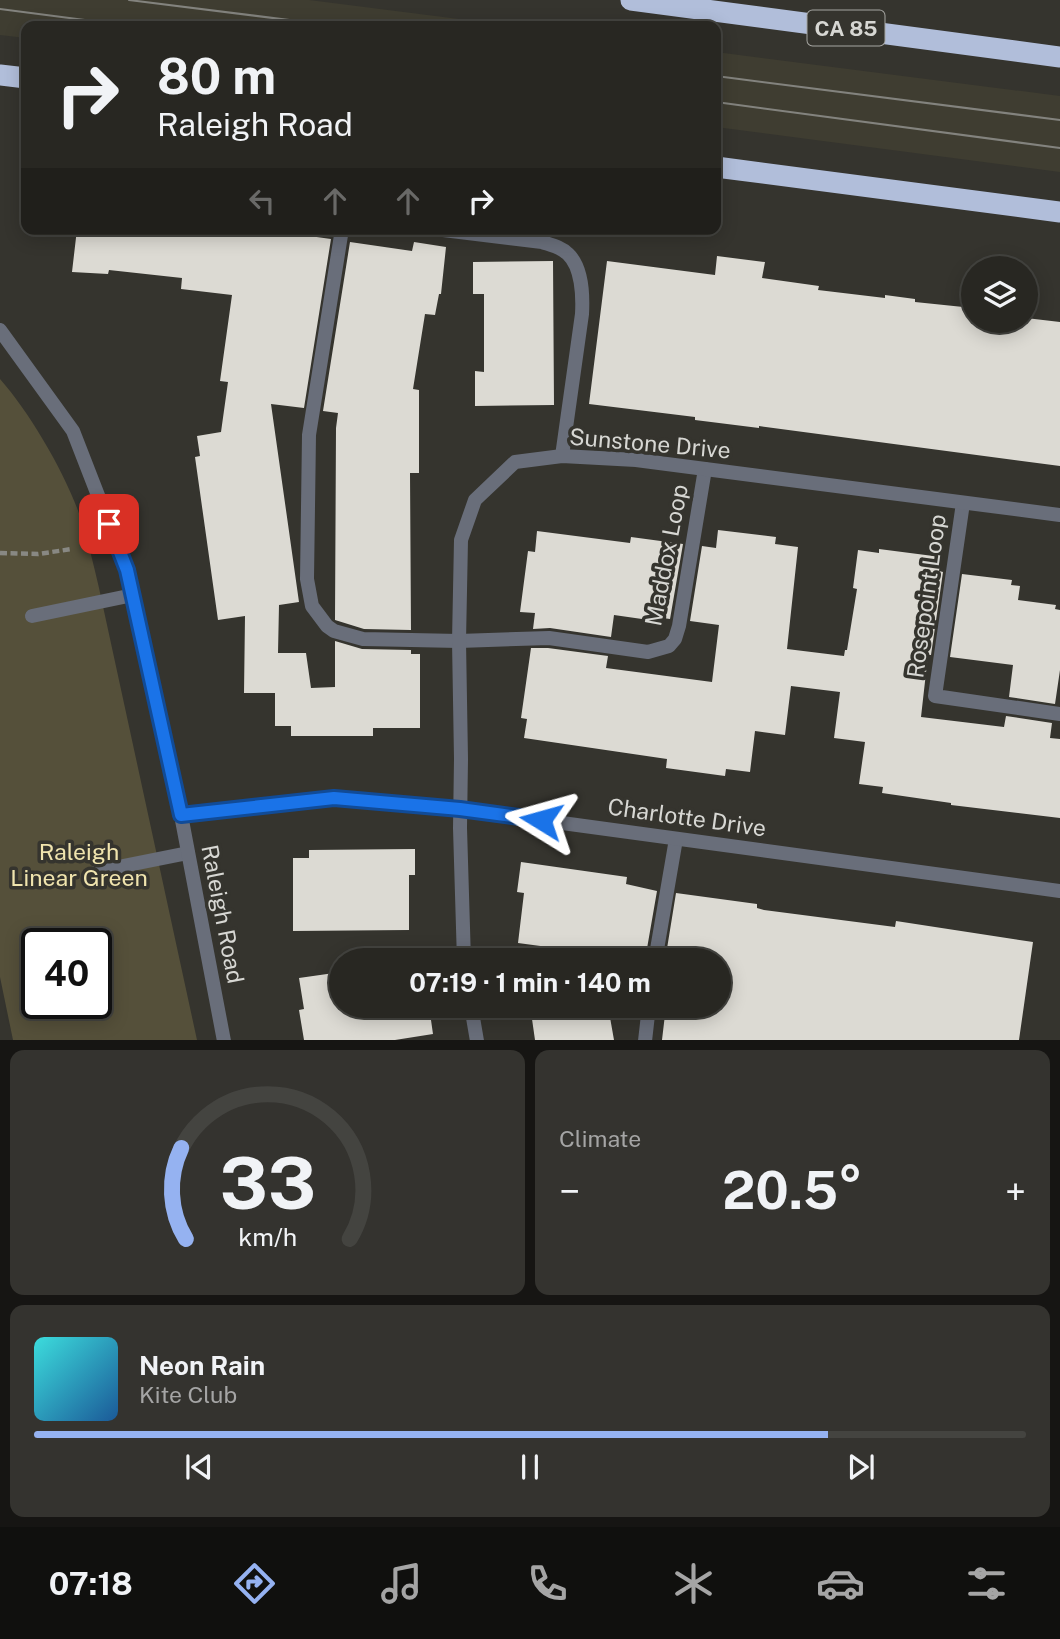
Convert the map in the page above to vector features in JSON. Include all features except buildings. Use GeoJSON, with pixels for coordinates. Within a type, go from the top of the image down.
{"type":"FeatureCollection","features":[{"type":"Feature","properties":{"kind":"highway","name":"CA 85"},"geometry":{"type":"LineString","coordinates":[[631,0],[1060,57]]}},
{"type":"Feature","properties":{"kind":"highway"},"geometry":{"type":"LineString","coordinates":[[0,75],[21,77]]}},
{"type":"Feature","properties":{"kind":"highway"},"geometry":{"type":"LineString","coordinates":[[721,168],[1060,212]]}},
{"type":"Feature","properties":{"kind":"street","name":"Maddox Loop"},"geometry":{"type":"LineString","coordinates":[[341,235],[308,448],[307,579],[312,606],[334,631],[363,639],[458,641],[550,638],[648,652],[668,646],[675,639],[680,626],[705,469]]}},
{"type":"Feature","properties":{"kind":"street"},"geometry":{"type":"LineString","coordinates":[[484,235],[542,242],[568,254],[575,264],[583,298],[582,314],[562,456]]}},
{"type":"Feature","properties":{"kind":"street","name":"Raleigh Road"},"geometry":{"type":"LineString","coordinates":[[0,330],[74,432],[127,570],[181,815],[224,1040]]}},
{"type":"Feature","properties":{"kind":"street","name":"Sunstone Drive"},"geometry":{"type":"LineString","coordinates":[[464,948],[458,641],[461,540],[475,500],[515,462],[562,456],[636,460],[1060,515]]}},
{"type":"Feature","properties":{"kind":"street","name":"Rosepoint Loop"},"geometry":{"type":"LineString","coordinates":[[963,503],[935,696],[1060,714]]}},
{"type":"Feature","properties":{"kind":"street"},"geometry":{"type":"LineString","coordinates":[[32,616],[133,595]]}},
{"type":"Feature","properties":{"kind":"street","name":"Charlotte Drive"},"geometry":{"type":"LineString","coordinates":[[181,815],[334,798],[460,809],[1060,891]]}},
{"type":"Feature","properties":{"kind":"street"},"geometry":{"type":"LineString","coordinates":[[657,948],[676,839]]}},
{"type":"Feature","properties":{"kind":"street"},"geometry":{"type":"LineString","coordinates":[[97,871],[188,853]]}},
{"type":"Feature","properties":{"kind":"street"},"geometry":{"type":"LineString","coordinates":[[473,1018],[477,1040]]}},
{"type":"Feature","properties":{"kind":"street"},"geometry":{"type":"LineString","coordinates":[[645,1040],[648,1018]]}},
{"type":"Feature","properties":{"kind":"path"},"geometry":{"type":"LineString","coordinates":[[0,553],[38,554],[72,549]]}},
{"type":"Feature","properties":{"kind":"shaded area"},"geometry":{"type":"Polygon","coordinates":[[[0,0],[309,0],[474,21],[21,21],[21,37],[0,35],[0,0]]]}},
{"type":"Feature","properties":{"kind":"shaded area"},"geometry":{"type":"Polygon","coordinates":[[[721,53],[1060,96],[1060,172],[721,128],[721,53]]]}},
{"type":"Feature","properties":{"kind":"green space","name":"Raleigh Linear Green"},"geometry":{"type":"Polygon","coordinates":[[[0,379],[48,448],[83,525],[197,1040],[13,1040],[0,977],[0,379]]]}},
{"type":"Feature","properties":{"kind":"tram line"},"geometry":{"type":"LineString","coordinates":[[129,0],[297,21]]}},
{"type":"Feature","properties":{"kind":"tram line"},"geometry":{"type":"LineString","coordinates":[[0,9],[92,21]]}},
{"type":"Feature","properties":{"kind":"tram line"},"geometry":{"type":"LineString","coordinates":[[721,77],[1060,120]]}},
{"type":"Feature","properties":{"kind":"tram line"},"geometry":{"type":"LineString","coordinates":[[721,103],[1060,148]]}},
{"type":"Feature","properties":{"kind":"route"},"geometry":{"type":"LineString","coordinates":[[109,524],[127,570],[181,815],[334,798],[460,809],[541,820]]}}]}
